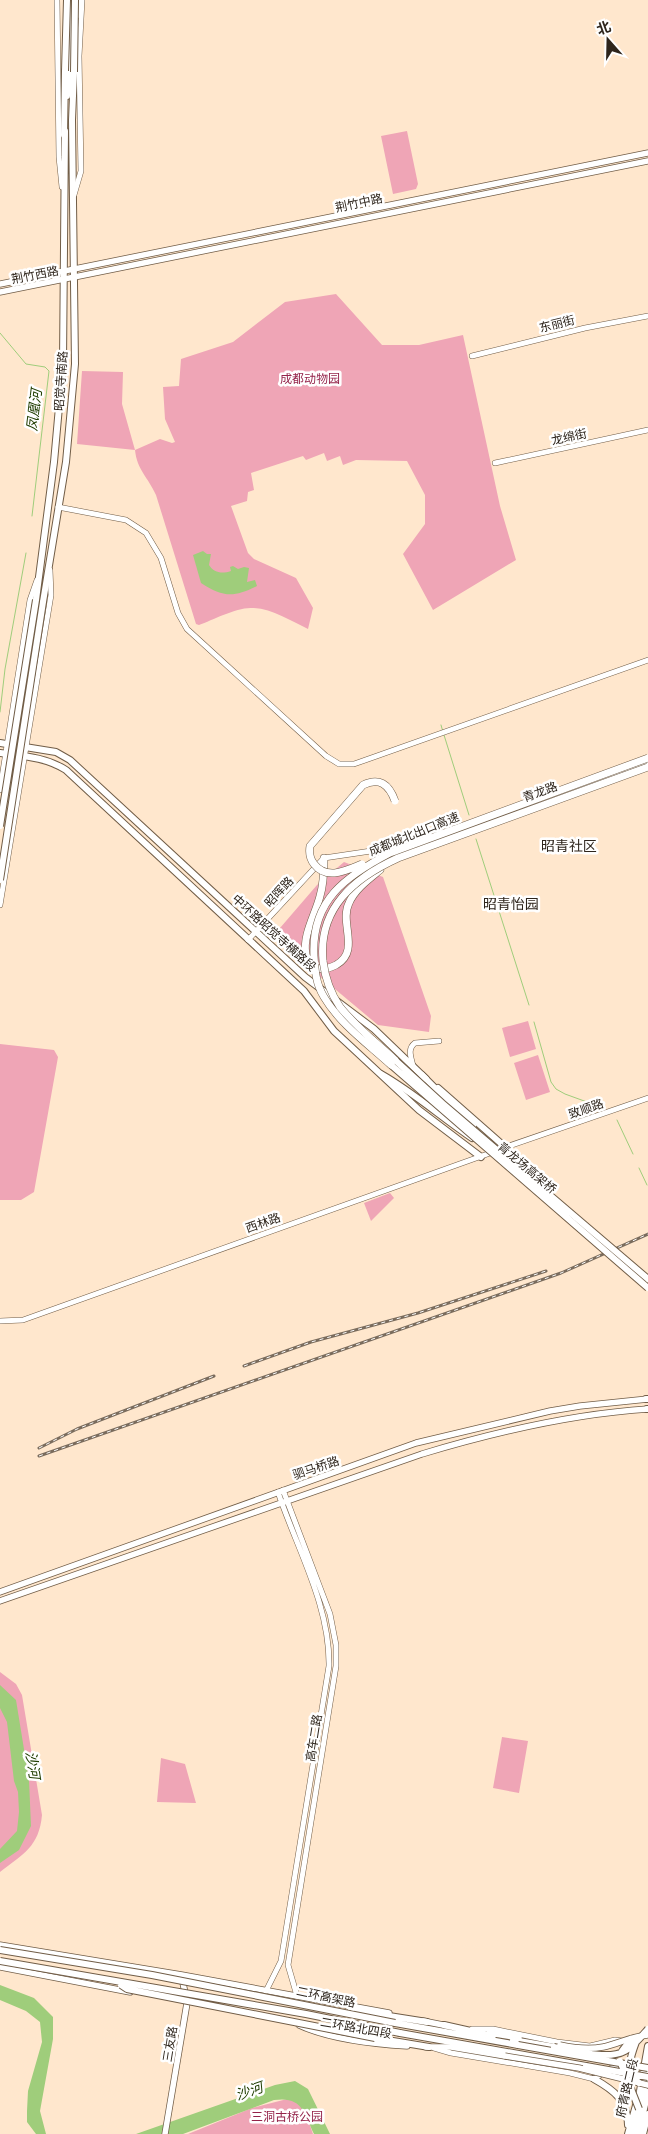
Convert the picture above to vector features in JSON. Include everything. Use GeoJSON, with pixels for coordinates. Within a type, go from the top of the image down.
{"type":"FeatureCollection","features":[{"type":"Feature","properties":{"kind":"highway","name":"成都城北出口高速"},"geometry":{"type":"LineString","coordinates":[[393,1062],[336,1014],[316,980],[313,944],[322,910],[329,897],[341,884],[360,869],[390,853],[648,758]]}},
{"type":"Feature","properties":{"kind":"highway","name":"成都城北出口高速"},"geometry":{"type":"LineString","coordinates":[[393,1062],[340,1007],[324,972],[323,954],[326,925],[332,909],[343,895],[357,882],[388,863],[648,767]]}},
{"type":"Feature","properties":{"kind":"highway"},"geometry":{"type":"LineString","coordinates":[[390,853],[344,871],[331,873],[321,870],[314,864],[310,851],[314,840],[363,785],[370,782],[383,783],[392,791],[395,801]]}},
{"type":"Feature","properties":{"kind":"highway"},"geometry":{"type":"LineString","coordinates":[[324,858],[321,893],[305,944],[305,952],[311,965],[316,968],[326,968],[338,964],[349,950],[345,917],[348,904],[356,892],[388,863]]}},
{"type":"Feature","properties":{"kind":"main road"},"geometry":{"type":"LineString","coordinates":[[67,0],[69,72]]}},
{"type":"Feature","properties":{"kind":"main road"},"geometry":{"type":"LineString","coordinates":[[69,72],[73,0]]}},
{"type":"Feature","properties":{"kind":"main road"},"geometry":{"type":"LineString","coordinates":[[73,0],[74,31]]}},
{"type":"Feature","properties":{"kind":"main road"},"geometry":{"type":"LineString","coordinates":[[69,72],[74,31],[81,0]]}},
{"type":"Feature","properties":{"kind":"main road","name":"昭觉寺南路"},"geometry":{"type":"LineString","coordinates":[[0,826],[36,600],[54,462],[63,363],[64,135],[69,72]]}},
{"type":"Feature","properties":{"kind":"main road","name":"昭觉寺南路"},"geometry":{"type":"LineString","coordinates":[[0,880],[66,462],[75,364],[74,198],[69,72]]}},
{"type":"Feature","properties":{"kind":"main road","name":"荆竹中路"},"geometry":{"type":"LineString","coordinates":[[74,269],[648,153]]}},
{"type":"Feature","properties":{"kind":"main road","name":"荆竹中路"},"geometry":{"type":"LineString","coordinates":[[74,277],[648,161]]}},
{"type":"Feature","properties":{"kind":"main road","name":"荆竹西路"},"geometry":{"type":"LineString","coordinates":[[0,292],[63,276],[74,269]]}},
{"type":"Feature","properties":{"kind":"main road","name":"荆竹西路"},"geometry":{"type":"LineString","coordinates":[[0,284],[63,276],[74,277]]}},
{"type":"Feature","properties":{"kind":"main road","name":"中环路昭觉寺横路段"},"geometry":{"type":"LineString","coordinates":[[3,744],[56,752],[70,760],[305,977],[374,1029],[422,1076],[463,1109],[505,1147]]}},
{"type":"Feature","properties":{"kind":"main road","name":"中环路昭觉寺横路段"},"geometry":{"type":"LineString","coordinates":[[2,753],[54,762],[66,770],[304,991],[334,1031],[420,1110],[481,1156]]}},
{"type":"Feature","properties":{"kind":"main road","name":"青龙场高架桥"},"geometry":{"type":"LineString","coordinates":[[393,1062],[648,1288]]}},
{"type":"Feature","properties":{"kind":"main road"},"geometry":{"type":"LineString","coordinates":[[381,1074],[402,1086],[432,1110],[486,1143]]}},
{"type":"Feature","properties":{"kind":"main road"},"geometry":{"type":"LineString","coordinates":[[422,1076],[486,1143]]}},
{"type":"Feature","properties":{"kind":"main road","name":"青龙场高架桥"},"geometry":{"type":"LineString","coordinates":[[486,1143],[648,1278]]}},
{"type":"Feature","properties":{"kind":"main road","name":"驷马桥路"},"geometry":{"type":"LineString","coordinates":[[0,1592],[416,1443],[453,1433],[580,1406],[647,1399]]}},
{"type":"Feature","properties":{"kind":"main road","name":"驷马桥路"},"geometry":{"type":"LineString","coordinates":[[0,1602],[456,1444],[514,1429],[581,1417],[648,1409]]}},
{"type":"Feature","properties":{"kind":"main road","name":"二环路北四段"},"geometry":{"type":"LineString","coordinates":[[0,1945],[182,1974],[359,2007],[427,2022],[472,2029]]}},
{"type":"Feature","properties":{"kind":"main road","name":"二环高架路"},"geometry":{"type":"LineString","coordinates":[[0,1950],[152,1975],[395,2023],[647,2065]]}},
{"type":"Feature","properties":{"kind":"main road","name":"二环高架路"},"geometry":{"type":"LineString","coordinates":[[0,1961],[306,2014],[648,2077]]}},
{"type":"Feature","properties":{"kind":"main road","name":"二环路北四段"},"geometry":{"type":"LineString","coordinates":[[0,1967],[294,2022],[315,2032],[389,2045],[429,2047]]}},
{"type":"Feature","properties":{"kind":"main road","name":"三友路"},"geometry":{"type":"LineString","coordinates":[[166,2134],[187,2002],[182,1974]]}},
{"type":"Feature","properties":{"kind":"main road"},"geometry":{"type":"LineString","coordinates":[[152,1975],[166,1975],[351,2010],[427,2022]]}},
{"type":"Feature","properties":{"kind":"main road"},"geometry":{"type":"LineString","coordinates":[[113,1982],[127,1989],[376,2038],[429,2047],[451,2047],[579,2068],[648,2085]]}},
{"type":"Feature","properties":{"kind":"main road"},"geometry":{"type":"LineString","coordinates":[[444,2025],[605,2056],[615,2055],[624,2051],[634,2040]]}},
{"type":"Feature","properties":{"kind":"main road"},"geometry":{"type":"LineString","coordinates":[[472,2029],[579,2048],[595,2048],[634,2040],[648,2035]]}},
{"type":"Feature","properties":{"kind":"main road"},"geometry":{"type":"LineString","coordinates":[[646,2112],[620,2062],[622,2050],[648,2029]]}},
{"type":"Feature","properties":{"kind":"main road"},"geometry":{"type":"LineString","coordinates":[[634,2040],[629,2064],[634,2078],[639,2083]]}},
{"type":"Feature","properties":{"kind":"main road","name":"府青路二段"},"geometry":{"type":"LineString","coordinates":[[628,2134],[647,2065],[648,2046]]}},
{"type":"Feature","properties":{"kind":"main road"},"geometry":{"type":"LineString","coordinates":[[638,2134],[646,2112],[648,2073]]}},
{"type":"Feature","properties":{"kind":"main road"},"geometry":{"type":"LineString","coordinates":[[594,2080],[607,2086],[622,2099],[628,2119],[628,2134]]}},
{"type":"Feature","properties":{"kind":"main road"},"geometry":{"type":"LineString","coordinates":[[643,2134],[648,2092]]}},
{"type":"Feature","properties":{"kind":"main road"},"geometry":{"type":"LineString","coordinates":[[633,2134],[646,2112]]}},
{"type":"Feature","properties":{"kind":"street"},"geometry":{"type":"LineString","coordinates":[[57,0],[59,157],[63,196]]}},
{"type":"Feature","properties":{"kind":"street"},"geometry":{"type":"LineString","coordinates":[[74,198],[81,171],[79,56],[81,0]]}},
{"type":"Feature","properties":{"kind":"street","name":"东丽街"},"geometry":{"type":"LineString","coordinates":[[472,356],[584,328],[648,316]]}},
{"type":"Feature","properties":{"kind":"street","name":"龙绵街"},"geometry":{"type":"LineString","coordinates":[[495,463],[648,430]]}},
{"type":"Feature","properties":{"kind":"street"},"geometry":{"type":"LineString","coordinates":[[58,507],[126,520],[146,534],[161,558],[184,626],[332,761],[339,764],[354,764],[441,735],[648,660]]}},
{"type":"Feature","properties":{"kind":"street","name":"昭觉寺南路"},"geometry":{"type":"LineString","coordinates":[[0,905],[51,594],[50,565]]}},
{"type":"Feature","properties":{"kind":"street","name":"昭觉寺南路"},"geometry":{"type":"LineString","coordinates":[[0,790],[3,744],[30,600],[40,570]]}},
{"type":"Feature","properties":{"kind":"street","name":"青龙路"},"geometry":{"type":"LineString","coordinates":[[324,858],[438,840],[648,762]]}},
{"type":"Feature","properties":{"kind":"street","name":"昭晖路"},"geometry":{"type":"LineString","coordinates":[[248,940],[324,858]]}},
{"type":"Feature","properties":{"kind":"street"},"geometry":{"type":"LineString","coordinates":[[413,1067],[409,1052],[412,1045],[415,1043],[439,1041]]}},
{"type":"Feature","properties":{"kind":"street","name":"致顺路"},"geometry":{"type":"LineString","coordinates":[[531,1138],[648,1098]]}},
{"type":"Feature","properties":{"kind":"street","name":"西林路"},"geometry":{"type":"LineString","coordinates":[[0,1321],[23,1320],[531,1138]]}},
{"type":"Feature","properties":{"kind":"street","name":"高车二路"},"geometry":{"type":"LineString","coordinates":[[266,1991],[281,1961],[329,1666],[329,1643],[324,1617],[281,1491]]}},
{"type":"Feature","properties":{"kind":"street","name":"高车二路"},"geometry":{"type":"LineString","coordinates":[[285,1502],[330,1614],[336,1644],[336,1666],[288,1965],[296,1996]]}},
{"type":"Feature","properties":{"kind":"street","name":"二环路北四段"},"geometry":{"type":"LineString","coordinates":[[472,2029],[493,2029],[558,2042],[590,2046],[615,2040],[648,2046]]}},
{"type":"Feature","properties":{"kind":"street","name":"二环路北四段"},"geometry":{"type":"LineString","coordinates":[[429,2047],[451,2053],[570,2073],[594,2080]]}},
{"type":"Feature","properties":{"kind":"street"},"geometry":{"type":"LineString","coordinates":[[594,2080],[611,2068],[647,2065]]}},
{"type":"Feature","properties":{"kind":"green space"},"geometry":{"type":"Polygon","coordinates":[[[407,131],[418,184],[416,189],[393,194],[381,136],[407,131]]]}},
{"type":"Feature","properties":{"kind":"green space","name":"成都动物园"},"geometry":{"type":"Polygon","coordinates":[[[336,294],[382,345],[419,345],[463,335],[500,506],[516,560],[433,610],[403,554],[425,524],[425,495],[407,461],[356,460],[343,465],[340,456],[327,461],[324,453],[306,460],[303,456],[251,473],[254,490],[248,492],[247,501],[231,506],[248,553],[254,559],[296,578],[313,608],[308,629],[266,610],[252,608],[232,612],[199,625],[196,624],[156,495],[140,468],[135,450],[160,439],[172,443],[175,442],[165,419],[163,387],[179,386],[181,359],[233,342],[285,302],[336,294]]]}},
{"type":"Feature","properties":{"kind":"green space"},"geometry":{"type":"Polygon","coordinates":[[[82,371],[123,372],[122,404],[135,450],[77,444],[82,371]]]}},
{"type":"Feature","properties":{"kind":"green space"},"geometry":{"type":"Polygon","coordinates":[[[344,862],[383,877],[431,1016],[429,1032],[378,1025],[281,944],[280,928],[317,885],[344,862]]]}},
{"type":"Feature","properties":{"kind":"green space"},"geometry":{"type":"Polygon","coordinates":[[[528,1021],[536,1049],[510,1057],[502,1028],[528,1021]]]}},
{"type":"Feature","properties":{"kind":"green space"},"geometry":{"type":"Polygon","coordinates":[[[0,1044],[54,1050],[58,1057],[34,1192],[21,1200],[0,1200],[0,1044]]]}},
{"type":"Feature","properties":{"kind":"green space"},"geometry":{"type":"Polygon","coordinates":[[[538,1055],[550,1092],[526,1100],[514,1063],[538,1055]]]}},
{"type":"Feature","properties":{"kind":"green space"},"geometry":{"type":"Polygon","coordinates":[[[390,1193],[394,1198],[371,1221],[364,1203],[390,1193]]]}},
{"type":"Feature","properties":{"kind":"green space"},"geometry":{"type":"Polygon","coordinates":[[[0,1672],[16,1684],[22,1695],[42,1815],[37,1835],[28,1849],[0,1872],[0,1672]]]}},
{"type":"Feature","properties":{"kind":"green space"},"geometry":{"type":"Polygon","coordinates":[[[502,1737],[528,1741],[519,1793],[493,1788],[502,1737]]]}},
{"type":"Feature","properties":{"kind":"green space"},"geometry":{"type":"Polygon","coordinates":[[[161,1758],[185,1764],[196,1803],[157,1802],[161,1758]]]}},
{"type":"Feature","properties":{"kind":"green space","name":"三洞古桥公园"},"geometry":{"type":"Polygon","coordinates":[[[291,2098],[303,2105],[313,2134],[188,2134],[252,2108],[291,2098]]]}},
{"type":"Feature","properties":{"kind":"shaded area"},"geometry":{"type":"Polygon","coordinates":[[[203,551],[211,554],[209,565],[211,568],[221,573],[231,571],[230,567],[233,566],[238,569],[249,568],[247,582],[255,580],[257,586],[241,593],[228,594],[216,591],[201,583],[193,555],[203,551]]]}},
{"type":"Feature","properties":{"kind":"shaded area"},"geometry":{"type":"Polygon","coordinates":[[[0,1685],[16,1700],[29,1780],[31,1826],[19,1850],[0,1863],[0,1849],[17,1831],[19,1812],[18,1792],[14,1781],[7,1722],[0,1708],[0,1685]]]}},
{"type":"Feature","properties":{"kind":"shaded area"},"geometry":{"type":"Polygon","coordinates":[[[0,1985],[34,1998],[53,2017],[53,2039],[40,2111],[46,2134],[36,2134],[27,2122],[28,2091],[42,2042],[40,2022],[26,2011],[0,2000],[0,1985]]]}},
{"type":"Feature","properties":{"kind":"shaded area"},"geometry":{"type":"Polygon","coordinates":[[[295,2081],[308,2089],[330,2134],[314,2134],[301,2107],[296,2103],[283,2099],[274,2100],[183,2134],[136,2134],[275,2085],[295,2081]]]}},
{"type":"Feature","properties":{"kind":"waterway","name":"凤凰河"},"geometry":{"type":"LineString","coordinates":[[0,333],[26,364],[45,367],[49,371],[32,516]]}},
{"type":"Feature","properties":{"kind":"waterway","name":"凤凰河"},"geometry":{"type":"LineString","coordinates":[[0,712],[5,669],[26,553]]}},
{"type":"Feature","properties":{"kind":"waterway"},"geometry":{"type":"LineString","coordinates":[[441,725],[443,732]]}},
{"type":"Feature","properties":{"kind":"waterway"},"geometry":{"type":"LineString","coordinates":[[444,735],[469,815]]}},
{"type":"Feature","properties":{"kind":"waterway"},"geometry":{"type":"LineString","coordinates":[[476,839],[529,1005]]}},
{"type":"Feature","properties":{"kind":"waterway"},"geometry":{"type":"LineString","coordinates":[[534,1022],[551,1082],[556,1089],[598,1106]]}},
{"type":"Feature","properties":{"kind":"waterway"},"geometry":{"type":"LineString","coordinates":[[617,1120],[633,1154]]}},
{"type":"Feature","properties":{"kind":"waterway"},"geometry":{"type":"LineString","coordinates":[[639,1168],[647,1185]]}},
{"type":"Feature","properties":{"kind":"railway"},"geometry":{"type":"LineString","coordinates":[[39,1456],[561,1273],[648,1234]]}},
{"type":"Feature","properties":{"kind":"railway"},"geometry":{"type":"LineString","coordinates":[[244,1366],[311,1342],[418,1313],[546,1271]]}},
{"type":"Feature","properties":{"kind":"railway"},"geometry":{"type":"LineString","coordinates":[[39,1448],[77,1429],[214,1376]]}},
{"type":"Feature","properties":{"kind":"district","name":"昭青社区"},"geometry":{"type":"Point","coordinates":[569,846]}},
{"type":"Feature","properties":{"kind":"district","name":"昭青怡园"},"geometry":{"type":"Point","coordinates":[511,904]}},
{"type":"Feature","properties":{"kind":"water label","name":"沙河"},"geometry":{"type":"Point","coordinates":[33,1765]}},
{"type":"Feature","properties":{"kind":"water label","name":"沙河"},"geometry":{"type":"Point","coordinates":[249,2091]}}]}
